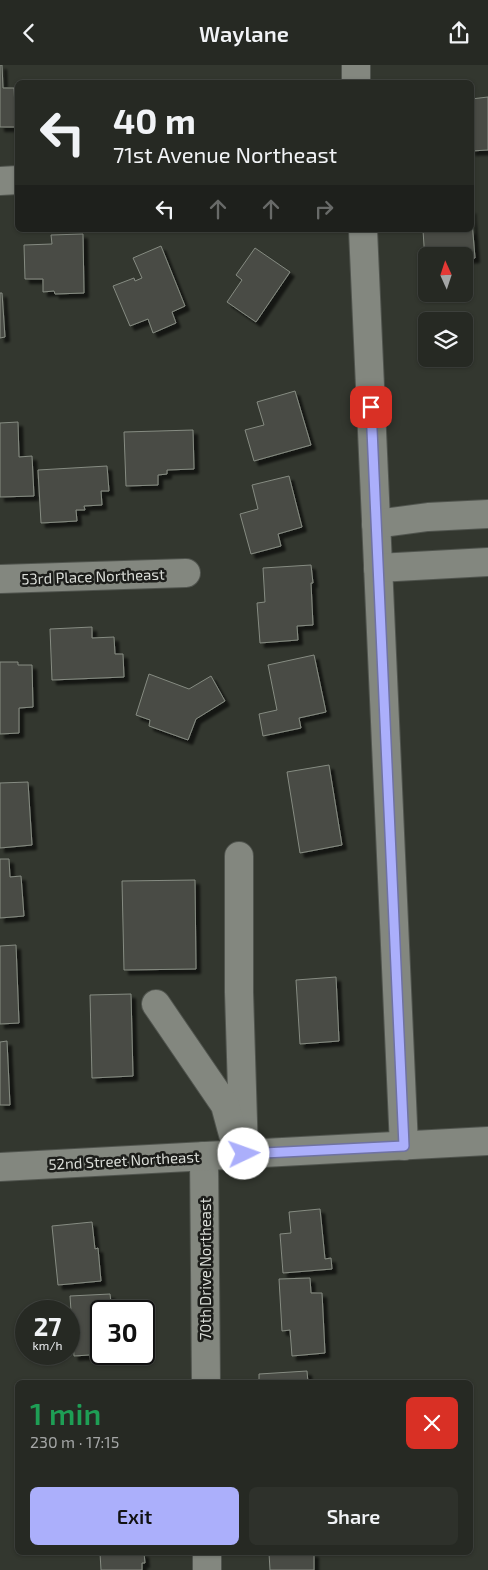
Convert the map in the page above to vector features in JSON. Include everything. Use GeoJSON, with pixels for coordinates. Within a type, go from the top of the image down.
{"type":"FeatureCollection","features":[{"type":"Feature","properties":{"kind":"street"},"geometry":{"type":"LineString","coordinates":[[356,65],[356,80]]}},
{"type":"Feature","properties":{"kind":"street"},"geometry":{"type":"LineString","coordinates":[[0,181],[15,180]]}},
{"type":"Feature","properties":{"kind":"street"},"geometry":{"type":"LineString","coordinates":[[363,232],[404,1146]]}},
{"type":"Feature","properties":{"kind":"street"},"geometry":{"type":"LineString","coordinates":[[376,524],[428,517],[488,514]]}},
{"type":"Feature","properties":{"kind":"street"},"geometry":{"type":"LineString","coordinates":[[378,568],[488,562]]}},
{"type":"Feature","properties":{"kind":"street","name":"53rd Place Northeast"},"geometry":{"type":"LineString","coordinates":[[0,579],[186,573]]}},
{"type":"Feature","properties":{"kind":"street"},"geometry":{"type":"LineString","coordinates":[[239,856],[241,1155]]}},
{"type":"Feature","properties":{"kind":"street"},"geometry":{"type":"LineString","coordinates":[[156,1004],[225,1105],[241,1155]]}},
{"type":"Feature","properties":{"kind":"street","name":"52nd Street Northeast"},"geometry":{"type":"LineString","coordinates":[[0,1167],[488,1141]]}},
{"type":"Feature","properties":{"kind":"street","name":"70th Drive Northeast"},"geometry":{"type":"LineString","coordinates":[[204,1156],[206,1380]]}},
{"type":"Feature","properties":{"kind":"street"},"geometry":{"type":"LineString","coordinates":[[207,1555],[207,1570]]}},
{"type":"Feature","properties":{"kind":"building"},"geometry":{"type":"Polygon","coordinates":[[[0,65],[2,65],[3,88],[14,88],[15,127],[0,127],[0,65]]]}},
{"type":"Feature","properties":{"kind":"building"},"geometry":{"type":"Polygon","coordinates":[[[488,97],[488,150],[474,151],[474,99],[488,97]]]}},
{"type":"Feature","properties":{"kind":"building"},"geometry":{"type":"Polygon","coordinates":[[[423,232],[473,232],[475,258],[473,258],[473,247],[424,247],[423,232]]]}},
{"type":"Feature","properties":{"kind":"building"},"geometry":{"type":"Polygon","coordinates":[[[83,234],[84,293],[55,294],[54,291],[43,292],[43,279],[25,279],[24,245],[52,244],[51,235],[83,234]]]}},
{"type":"Feature","properties":{"kind":"building"},"geometry":{"type":"Polygon","coordinates":[[[161,246],[185,306],[172,312],[176,323],[153,333],[148,319],[130,326],[113,286],[134,278],[135,281],[142,278],[133,258],[161,246]]]}},
{"type":"Feature","properties":{"kind":"building"},"geometry":{"type":"Polygon","coordinates":[[[255,248],[290,272],[256,322],[227,302],[242,280],[236,275],[255,248]]]}},
{"type":"Feature","properties":{"kind":"building"},"geometry":{"type":"Polygon","coordinates":[[[0,293],[2,293],[5,337],[0,338],[0,293]]]}},
{"type":"Feature","properties":{"kind":"building"},"geometry":{"type":"Polygon","coordinates":[[[295,391],[311,445],[254,461],[245,430],[264,425],[257,402],[295,391]]]}},
{"type":"Feature","properties":{"kind":"building"},"geometry":{"type":"Polygon","coordinates":[[[18,422],[19,457],[32,456],[34,496],[0,497],[0,423],[18,422]]]}},
{"type":"Feature","properties":{"kind":"building"},"geometry":{"type":"Polygon","coordinates":[[[193,430],[194,469],[167,470],[167,474],[158,475],[158,485],[126,486],[124,432],[193,430]]]}},
{"type":"Feature","properties":{"kind":"building"},"geometry":{"type":"Polygon","coordinates":[[[107,466],[109,491],[101,491],[102,505],[84,506],[85,510],[76,510],[77,521],[41,523],[38,470],[107,466]]]}},
{"type":"Feature","properties":{"kind":"building"},"geometry":{"type":"Polygon","coordinates":[[[289,476],[302,527],[278,534],[281,546],[251,554],[240,514],[258,509],[252,485],[289,476]]]}},
{"type":"Feature","properties":{"kind":"building"},"geometry":{"type":"Polygon","coordinates":[[[311,565],[313,625],[297,626],[298,640],[260,643],[257,603],[265,602],[263,568],[311,565]]]}},
{"type":"Feature","properties":{"kind":"building"},"geometry":{"type":"Polygon","coordinates":[[[92,627],[92,638],[114,637],[115,654],[123,654],[124,677],[52,680],[50,629],[92,627]]]}},
{"type":"Feature","properties":{"kind":"building"},"geometry":{"type":"Polygon","coordinates":[[[314,655],[326,712],[299,718],[301,728],[263,736],[259,714],[277,710],[268,665],[314,655]]]}},
{"type":"Feature","properties":{"kind":"building"},"geometry":{"type":"Polygon","coordinates":[[[0,662],[18,662],[18,665],[32,665],[33,707],[19,708],[19,733],[0,734],[0,662]]]}},
{"type":"Feature","properties":{"kind":"building"},"geometry":{"type":"Polygon","coordinates":[[[149,674],[189,689],[211,676],[225,701],[196,719],[188,740],[149,726],[150,720],[136,715],[149,674]]]}},
{"type":"Feature","properties":{"kind":"building"},"geometry":{"type":"Polygon","coordinates":[[[329,765],[342,845],[300,853],[287,772],[329,765]]]}},
{"type":"Feature","properties":{"kind":"building"},"geometry":{"type":"Polygon","coordinates":[[[28,782],[32,845],[0,848],[0,783],[28,782]]]}},
{"type":"Feature","properties":{"kind":"building"},"geometry":{"type":"Polygon","coordinates":[[[0,859],[9,859],[10,877],[21,876],[24,916],[0,918],[0,859]]]}},
{"type":"Feature","properties":{"kind":"building"},"geometry":{"type":"Polygon","coordinates":[[[195,880],[196,969],[124,970],[122,881],[195,880]]]}},
{"type":"Feature","properties":{"kind":"building"},"geometry":{"type":"Polygon","coordinates":[[[16,945],[19,1023],[0,1024],[0,946],[16,945]]]}},
{"type":"Feature","properties":{"kind":"building"},"geometry":{"type":"Polygon","coordinates":[[[336,977],[339,1041],[300,1044],[296,980],[336,977]]]}},
{"type":"Feature","properties":{"kind":"building"},"geometry":{"type":"Polygon","coordinates":[[[131,994],[133,1076],[92,1078],[90,995],[131,994]]]}},
{"type":"Feature","properties":{"kind":"building"},"geometry":{"type":"Polygon","coordinates":[[[7,1041],[10,1105],[0,1105],[0,1042],[7,1041]]]}},
{"type":"Feature","properties":{"kind":"building"},"geometry":{"type":"Polygon","coordinates":[[[320,1209],[325,1259],[331,1258],[332,1269],[283,1273],[280,1234],[291,1233],[289,1212],[320,1209]]]}},
{"type":"Feature","properties":{"kind":"building"},"geometry":{"type":"Polygon","coordinates":[[[92,1222],[95,1249],[98,1248],[101,1281],[58,1285],[52,1226],[92,1222]]]}},
{"type":"Feature","properties":{"kind":"building"},"geometry":{"type":"Polygon","coordinates":[[[310,1278],[311,1293],[322,1293],[325,1353],[292,1356],[290,1330],[282,1331],[279,1279],[310,1278]]]}},
{"type":"Feature","properties":{"kind":"building"},"geometry":{"type":"Polygon","coordinates":[[[110,1294],[111,1300],[90,1300],[90,1355],[80,1356],[80,1300],[70,1300],[70,1296],[110,1294]]]}},
{"type":"Feature","properties":{"kind":"building"},"geometry":{"type":"Polygon","coordinates":[[[307,1371],[308,1380],[259,1380],[259,1374],[307,1371]]]}},
{"type":"Feature","properties":{"kind":"building"},"geometry":{"type":"Polygon","coordinates":[[[100,1555],[144,1555],[145,1563],[142,1563],[142,1570],[101,1570],[100,1555]]]}},
{"type":"Feature","properties":{"kind":"building"},"geometry":{"type":"Polygon","coordinates":[[[269,1555],[314,1555],[314,1570],[270,1570],[269,1555]]]}},
{"type":"Feature","properties":{"kind":"route"},"geometry":{"type":"LineString","coordinates":[[244,1154],[404,1146],[371,407]]}}]}
